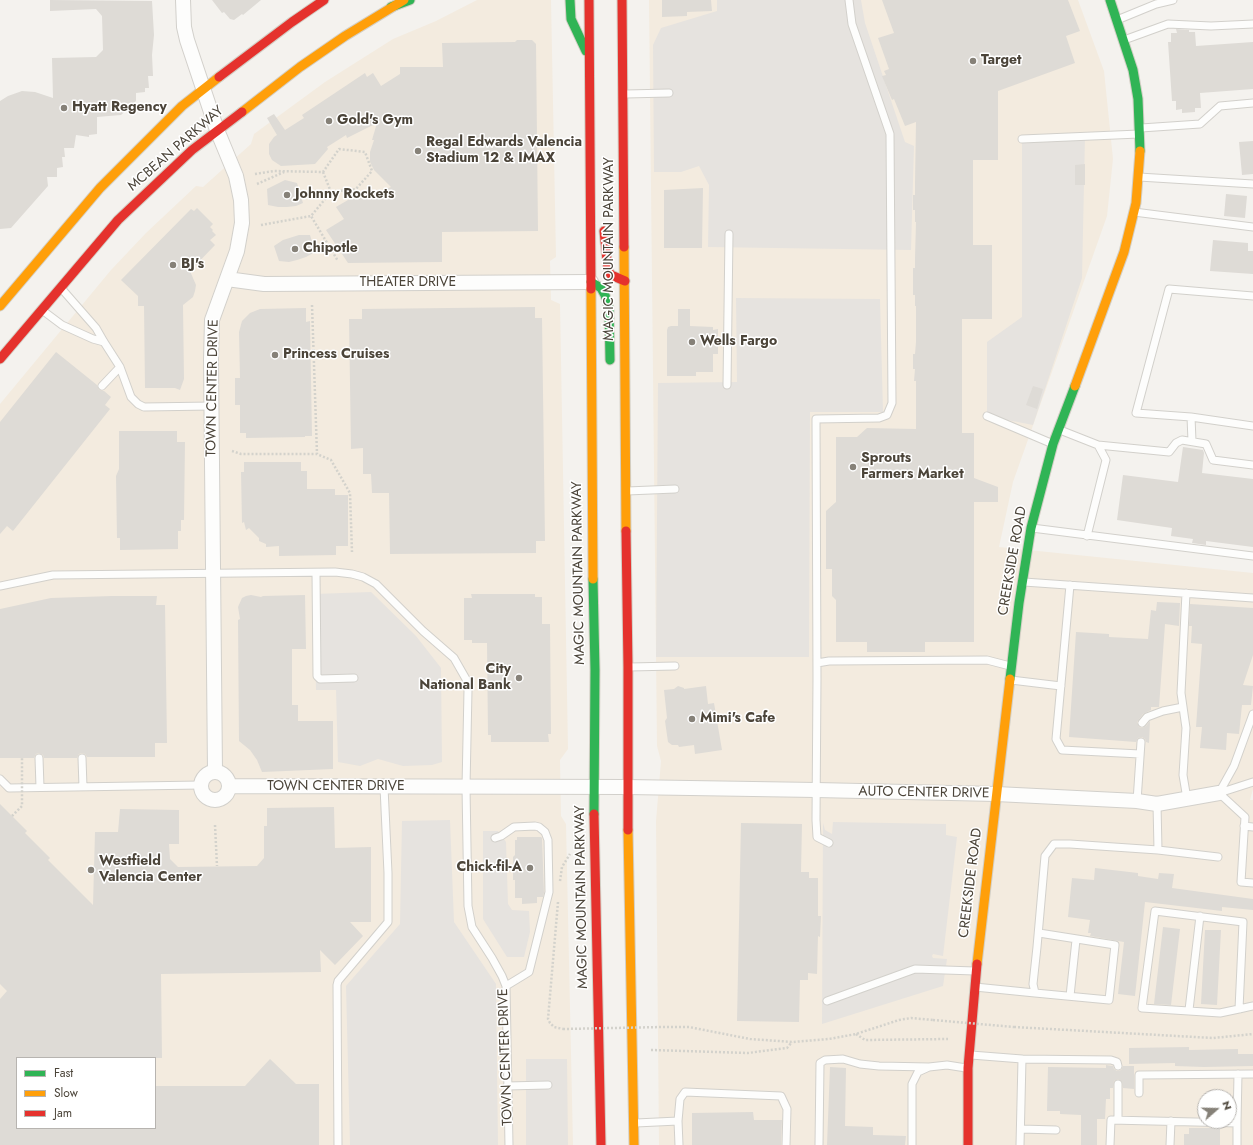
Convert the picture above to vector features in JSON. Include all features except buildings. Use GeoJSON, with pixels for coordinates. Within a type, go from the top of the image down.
{"type":"FeatureCollection","features":[{"type":"Feature","properties":{"kind":"main road","name":"MCBEAN PARKWAY"},"geometry":{"type":"LineString","coordinates":[[0,306],[100,188],[167,122],[203,90],[247,55],[324,0]]}},
{"type":"Feature","properties":{"kind":"main road","name":"MCBEAN PARKWAY"},"geometry":{"type":"LineString","coordinates":[[0,359],[118,220],[192,150],[300,66],[345,36],[404,0]]}},
{"type":"Feature","properties":{"kind":"main road"},"geometry":{"type":"LineString","coordinates":[[391,7],[410,0]]}},
{"type":"Feature","properties":{"kind":"main road"},"geometry":{"type":"LineString","coordinates":[[570,0],[571,19],[589,57]]}},
{"type":"Feature","properties":{"kind":"main road","name":"MAGIC MOUNTAIN PARKWAY"},"geometry":{"type":"LineString","coordinates":[[589,0],[592,530],[595,670],[593,787],[602,1145]]}},
{"type":"Feature","properties":{"kind":"main road","name":"MAGIC MOUNTAIN PARKWAY"},"geometry":{"type":"LineString","coordinates":[[622,0],[625,282],[625,491],[628,667],[627,787],[634,1145]]}},
{"type":"Feature","properties":{"kind":"main road","name":"CREEKSIDE ROAD"},"geometry":{"type":"LineString","coordinates":[[968,1145],[968,1068],[975,971],[1011,667],[1022,582],[1031,528],[1053,444],[1124,252],[1136,204],[1140,156],[1138,99],[1133,70],[1110,0]]}},
{"type":"Feature","properties":{"kind":"main road"},"geometry":{"type":"LineString","coordinates":[[589,125],[600,174]]}},
{"type":"Feature","properties":{"kind":"main road"},"geometry":{"type":"LineString","coordinates":[[603,221],[608,270],[611,275],[625,282]]}},
{"type":"Feature","properties":{"kind":"main road"},"geometry":{"type":"LineString","coordinates":[[590,282],[601,288],[606,295],[609,308],[610,372]]}},
{"type":"Feature","properties":{"kind":"main road"},"geometry":{"type":"LineString","coordinates":[[615,402],[625,421]]}},
{"type":"Feature","properties":{"kind":"main road"},"geometry":{"type":"LineString","coordinates":[[601,1126],[608,1145]]}},
{"type":"Feature","properties":{"kind":"street","name":"TOWN CENTER DRIVE"},"geometry":{"type":"LineString","coordinates":[[182,0],[184,27],[187,40],[217,130],[236,176],[241,200],[242,223],[238,251],[212,320],[211,360],[215,772]]}},
{"type":"Feature","properties":{"kind":"street","name":"THEATER DRIVE"},"geometry":{"type":"LineString","coordinates":[[227,279],[264,284],[590,282]]}},
{"type":"Feature","properties":{"kind":"street"},"geometry":{"type":"LineString","coordinates":[[215,772],[221,773],[225,776],[229,786],[225,796],[215,800],[205,795],[201,785],[206,776],[215,772]]}},
{"type":"Feature","properties":{"kind":"street","name":"TOWN CENTER DRIVE"},"geometry":{"type":"LineString","coordinates":[[229,786],[627,787]]}},
{"type":"Feature","properties":{"kind":"street","name":"AUTO CENTER DRIVE"},"geometry":{"type":"LineString","coordinates":[[627,787],[996,794],[1138,801],[1157,804],[1219,793]]}},
{"type":"Feature","properties":{"kind":"lane"},"geometry":{"type":"LineString","coordinates":[[829,843],[817,837],[816,820],[816,419],[879,418],[887,415],[892,403],[890,134],[852,24],[849,0]]}},
{"type":"Feature","properties":{"kind":"lane"},"geometry":{"type":"LineString","coordinates":[[1117,20],[1155,2],[1173,0]]}},
{"type":"Feature","properties":{"kind":"lane"},"geometry":{"type":"LineString","coordinates":[[1124,40],[1168,24],[1211,26],[1253,24]]}},
{"type":"Feature","properties":{"kind":"lane"},"geometry":{"type":"LineString","coordinates":[[623,94],[669,93]]}},
{"type":"Feature","properties":{"kind":"lane"},"geometry":{"type":"LineString","coordinates":[[1022,139],[1140,131],[1200,124],[1220,106],[1253,103]]}},
{"type":"Feature","properties":{"kind":"lane"},"geometry":{"type":"LineString","coordinates":[[1138,177],[1253,184]]}},
{"type":"Feature","properties":{"kind":"lane"},"geometry":{"type":"LineString","coordinates":[[1134,212],[1253,227]]}},
{"type":"Feature","properties":{"kind":"lane"},"geometry":{"type":"LineString","coordinates":[[727,385],[729,234]]}},
{"type":"Feature","properties":{"kind":"lane"},"geometry":{"type":"LineString","coordinates":[[60,287],[96,328],[120,367],[131,397],[138,404],[144,407],[212,406]]}},
{"type":"Feature","properties":{"kind":"lane"},"geometry":{"type":"LineString","coordinates":[[1253,296],[1169,289],[1136,413],[1191,417],[1253,426]]}},
{"type":"Feature","properties":{"kind":"lane"},"geometry":{"type":"LineString","coordinates":[[42,310],[62,324],[93,339],[104,342]]}},
{"type":"Feature","properties":{"kind":"lane"},"geometry":{"type":"LineString","coordinates":[[102,386],[120,367]]}},
{"type":"Feature","properties":{"kind":"lane"},"geometry":{"type":"LineString","coordinates":[[987,416],[1053,444]]}},
{"type":"Feature","properties":{"kind":"lane"},"geometry":{"type":"LineString","coordinates":[[1191,417],[1192,442]]}},
{"type":"Feature","properties":{"kind":"lane"},"geometry":{"type":"LineString","coordinates":[[1058,429],[1098,445],[1169,452],[1176,443],[1182,440],[1206,444],[1214,460],[1253,465]]}},
{"type":"Feature","properties":{"kind":"lane"},"geometry":{"type":"LineString","coordinates":[[1086,536],[1106,460],[1098,445]]}},
{"type":"Feature","properties":{"kind":"lane"},"geometry":{"type":"LineString","coordinates":[[625,491],[675,489]]}},
{"type":"Feature","properties":{"kind":"lane"},"geometry":{"type":"LineString","coordinates":[[1031,528],[1253,556]]}},
{"type":"Feature","properties":{"kind":"lane","name":"TOWN CENTER DRIVE"},"geometry":{"type":"LineString","coordinates":[[0,586],[53,575],[335,572],[352,574],[363,577],[376,584],[423,631],[454,658],[466,679],[468,690],[466,787],[468,906],[472,927],[492,958],[506,986],[508,1145]]}},
{"type":"Feature","properties":{"kind":"lane"},"geometry":{"type":"LineString","coordinates":[[316,573],[317,676],[320,679],[354,678]]}},
{"type":"Feature","properties":{"kind":"lane"},"geometry":{"type":"LineString","coordinates":[[1022,582],[1253,598]]}},
{"type":"Feature","properties":{"kind":"lane"},"geometry":{"type":"LineString","coordinates":[[1070,585],[1056,739],[1062,750],[1140,754]]}},
{"type":"Feature","properties":{"kind":"lane"},"geometry":{"type":"LineString","coordinates":[[1186,593],[1181,693],[1186,728],[1183,775],[1187,799]]}},
{"type":"Feature","properties":{"kind":"lane"},"geometry":{"type":"LineString","coordinates":[[817,663],[829,661],[987,660],[1011,667]]}},
{"type":"Feature","properties":{"kind":"lane"},"geometry":{"type":"LineString","coordinates":[[628,667],[675,666]]}},
{"type":"Feature","properties":{"kind":"lane"},"geometry":{"type":"LineString","coordinates":[[1010,680],[1061,686]]}},
{"type":"Feature","properties":{"kind":"lane"},"geometry":{"type":"LineString","coordinates":[[1142,724],[1147,717],[1163,711],[1183,707]]}},
{"type":"Feature","properties":{"kind":"lane"},"geometry":{"type":"LineString","coordinates":[[1219,793],[1234,766],[1253,714]]}},
{"type":"Feature","properties":{"kind":"lane"},"geometry":{"type":"LineString","coordinates":[[1138,801],[1141,742]]}},
{"type":"Feature","properties":{"kind":"lane"},"geometry":{"type":"LineString","coordinates":[[39,758],[40,788]]}},
{"type":"Feature","properties":{"kind":"lane"},"geometry":{"type":"LineString","coordinates":[[82,758],[83,787]]}},
{"type":"Feature","properties":{"kind":"lane"},"geometry":{"type":"LineString","coordinates":[[0,779],[9,788],[201,785]]}},
{"type":"Feature","properties":{"kind":"lane"},"geometry":{"type":"LineString","coordinates":[[1219,793],[1253,782]]}},
{"type":"Feature","properties":{"kind":"lane"},"geometry":{"type":"LineString","coordinates":[[338,1145],[337,985],[338,981],[388,922],[388,873],[384,787]]}},
{"type":"Feature","properties":{"kind":"lane"},"geometry":{"type":"LineString","coordinates":[[1219,793],[1245,817],[1241,882],[1253,883]]}},
{"type":"Feature","properties":{"kind":"lane"},"geometry":{"type":"LineString","coordinates":[[1157,804],[1158,850]]}},
{"type":"Feature","properties":{"kind":"lane"},"geometry":{"type":"LineString","coordinates":[[495,838],[501,836],[514,827],[535,826],[546,832],[548,840],[549,892],[529,972],[506,986]]}},
{"type":"Feature","properties":{"kind":"lane"},"geometry":{"type":"LineString","coordinates":[[1244,826],[1253,827]]}},
{"type":"Feature","properties":{"kind":"lane"},"geometry":{"type":"LineString","coordinates":[[1035,993],[1033,984],[1039,933],[1045,856],[1054,844],[1158,850],[1218,857]]}},
{"type":"Feature","properties":{"kind":"lane"},"geometry":{"type":"LineString","coordinates":[[1239,1009],[1243,922],[1155,911],[1142,1008],[1220,1013],[1239,1009],[1253,1006]]}},
{"type":"Feature","properties":{"kind":"lane"},"geometry":{"type":"LineString","coordinates":[[1189,1010],[1200,916]]}},
{"type":"Feature","properties":{"kind":"lane"},"geometry":{"type":"LineString","coordinates":[[974,987],[1109,1000],[1115,946],[1039,933]]}},
{"type":"Feature","properties":{"kind":"lane"},"geometry":{"type":"LineString","coordinates":[[1070,996],[1076,940]]}},
{"type":"Feature","properties":{"kind":"lane"},"geometry":{"type":"LineString","coordinates":[[828,1001],[914,969],[975,971]]}},
{"type":"Feature","properties":{"kind":"lane"},"geometry":{"type":"LineString","coordinates":[[969,1055],[1022,1059],[1111,1060],[1117,1062],[1118,1066]]}},
{"type":"Feature","properties":{"kind":"lane"},"geometry":{"type":"LineString","coordinates":[[819,1145],[820,1063],[825,1060],[843,1059],[860,1064],[879,1066],[929,1067],[947,1065],[968,1068]]}},
{"type":"Feature","properties":{"kind":"lane"},"geometry":{"type":"LineString","coordinates":[[1020,1145],[1022,1059]]}},
{"type":"Feature","properties":{"kind":"lane"},"geometry":{"type":"LineString","coordinates":[[912,1145],[912,1084],[918,1072],[929,1067]]}},
{"type":"Feature","properties":{"kind":"lane"},"geometry":{"type":"LineString","coordinates":[[1237,1123],[1238,1074]]}},
{"type":"Feature","properties":{"kind":"lane"},"geometry":{"type":"LineString","coordinates":[[1139,1093],[1139,1075],[1253,1074]]}},
{"type":"Feature","properties":{"kind":"lane"},"geometry":{"type":"LineString","coordinates":[[1118,1084],[1118,1120]]}},
{"type":"Feature","properties":{"kind":"lane"},"geometry":{"type":"LineString","coordinates":[[507,1086],[548,1085]]}},
{"type":"Feature","properties":{"kind":"lane"},"geometry":{"type":"LineString","coordinates":[[679,1145],[678,1121],[680,1099],[685,1092],[781,1096],[787,1108],[786,1145]]}},
{"type":"Feature","properties":{"kind":"lane"},"geometry":{"type":"LineString","coordinates":[[1110,1145],[1111,1120],[1197,1122]]}},
{"type":"Feature","properties":{"kind":"lane"},"geometry":{"type":"LineString","coordinates":[[634,1123],[678,1121]]}},
{"type":"Feature","properties":{"kind":"lane"},"geometry":{"type":"LineString","coordinates":[[1170,1145],[1171,1121]]}},
{"type":"Feature","properties":{"kind":"lane"},"geometry":{"type":"LineString","coordinates":[[1021,1129],[1056,1130]]}},
{"type":"Feature","properties":{"kind":"lane"},"geometry":{"type":"LineString","coordinates":[[1237,1129],[1237,1145]]}},
{"type":"Feature","properties":{"kind":"path"},"geometry":{"type":"LineString","coordinates":[[261,225],[311,216],[331,192],[356,189],[372,171],[365,152],[339,149],[323,172]]}},
{"type":"Feature","properties":{"kind":"path"},"geometry":{"type":"LineString","coordinates":[[255,174],[269,171],[323,172]]}},
{"type":"Feature","properties":{"kind":"path"},"geometry":{"type":"LineString","coordinates":[[257,184],[284,171]]}},
{"type":"Feature","properties":{"kind":"path"},"geometry":{"type":"LineString","coordinates":[[323,172],[331,192]]}},
{"type":"Feature","properties":{"kind":"path"},"geometry":{"type":"LineString","coordinates":[[311,216],[338,261]]}},
{"type":"Feature","properties":{"kind":"path"},"geometry":{"type":"LineString","coordinates":[[312,305],[317,454]]}},
{"type":"Feature","properties":{"kind":"path"},"geometry":{"type":"LineString","coordinates":[[232,451],[241,454],[317,454],[332,460],[350,493],[352,552]]}},
{"type":"Feature","properties":{"kind":"path"},"geometry":{"type":"LineString","coordinates":[[12,816],[22,806],[22,758]]}},
{"type":"Feature","properties":{"kind":"path"},"geometry":{"type":"LineString","coordinates":[[215,825],[216,866]]}},
{"type":"Feature","properties":{"kind":"path"},"geometry":{"type":"LineString","coordinates":[[560,882],[562,867],[570,854]]}},
{"type":"Feature","properties":{"kind":"path"},"geometry":{"type":"LineString","coordinates":[[558,897],[548,1019],[554,1027],[563,1029],[689,1027],[750,1038],[793,1042],[829,1039],[856,1034],[899,1020],[911,1018],[1014,1027],[1213,1038],[1253,1034]]}},
{"type":"Feature","properties":{"kind":"path"},"geometry":{"type":"LineString","coordinates":[[856,1034],[865,1040],[948,1039]]}},
{"type":"Feature","properties":{"kind":"path"},"geometry":{"type":"LineString","coordinates":[[651,1050],[748,1053],[787,1048],[793,1042]]}},
{"type":"Feature","properties":{"kind":"shaded area"},"geometry":{"type":"Polygon","coordinates":[[[477,0],[551,0],[556,257],[550,261],[551,300],[560,304],[568,749],[560,760],[561,816],[566,824],[573,1145],[0,1145],[0,404],[111,270],[146,233],[196,186],[203,187],[251,144],[254,134],[325,82],[393,39],[436,21],[477,0]]]}},
{"type":"Feature","properties":{"kind":"shaded area"},"geometry":{"type":"Polygon","coordinates":[[[649,0],[1078,0],[1104,71],[1113,159],[1107,216],[1013,482],[999,547],[1253,573],[1253,789],[1250,800],[1253,800],[1253,1145],[659,1145],[656,821],[661,761],[657,746],[649,0]]]}},
{"type":"Feature","properties":{"kind":"shaded area"},"geometry":{"type":"Polygon","coordinates":[[[717,0],[861,0],[865,23],[905,142],[914,146],[911,250],[708,247],[709,185],[699,166],[681,172],[654,172],[653,45],[661,28],[717,11],[717,0]]]}},
{"type":"Feature","properties":{"kind":"shaded area"},"geometry":{"type":"Polygon","coordinates":[[[1085,136],[1082,278],[1033,425],[987,416],[987,342],[1022,317],[1022,139],[1085,136]]]}},
{"type":"Feature","properties":{"kind":"shaded area"},"geometry":{"type":"Polygon","coordinates":[[[736,298],[880,299],[883,412],[810,412],[809,657],[656,657],[658,383],[737,382],[736,298]]]}},
{"type":"Feature","properties":{"kind":"shaded area"},"geometry":{"type":"Polygon","coordinates":[[[371,592],[416,636],[441,668],[442,762],[432,765],[403,766],[378,759],[360,766],[338,762],[336,690],[316,690],[314,594],[371,592]]]}},
{"type":"Feature","properties":{"kind":"shaded area"},"geometry":{"type":"Polygon","coordinates":[[[450,820],[454,922],[496,984],[498,1145],[350,1145],[346,986],[400,924],[402,821],[450,820]]]}},
{"type":"Feature","properties":{"kind":"shaded area"},"geometry":{"type":"Polygon","coordinates":[[[833,822],[946,824],[946,835],[957,837],[943,956],[933,954],[932,956],[933,958],[947,959],[943,986],[822,1024],[823,823],[825,830],[832,834],[833,822]]]}},
{"type":"Feature","properties":{"kind":"shaded area"},"geometry":{"type":"Polygon","coordinates":[[[483,831],[498,831],[506,842],[508,904],[512,910],[529,911],[530,932],[524,957],[507,957],[483,919],[483,831]]]}},
{"type":"Feature","properties":{"kind":"shaded area"},"geometry":{"type":"Polygon","coordinates":[[[526,1059],[567,1059],[568,1145],[526,1145],[526,1059]]]}},
{"type":"Feature","properties":{"kind":"traffic: fast"},"geometry":{"type":"LineString","coordinates":[[391,7],[410,0]]}},
{"type":"Feature","properties":{"kind":"traffic: fast"},"geometry":{"type":"LineString","coordinates":[[570,0],[571,19],[586,51]]}},
{"type":"Feature","properties":{"kind":"traffic: fast"},"geometry":{"type":"LineString","coordinates":[[1110,0],[1133,70],[1138,99],[1140,151]]}},
{"type":"Feature","properties":{"kind":"traffic: fast"},"geometry":{"type":"LineString","coordinates":[[591,282],[601,288],[609,308],[610,360]]}},
{"type":"Feature","properties":{"kind":"traffic: fast"},"geometry":{"type":"LineString","coordinates":[[1010,679],[1019,603],[1031,528],[1053,444],[1075,386]]}},
{"type":"Feature","properties":{"kind":"traffic: fast"},"geometry":{"type":"LineString","coordinates":[[593,579],[595,670],[594,814]]}},
{"type":"Feature","properties":{"kind":"traffic: slow"},"geometry":{"type":"LineString","coordinates":[[242,112],[300,67],[345,36],[404,0]]}},
{"type":"Feature","properties":{"kind":"traffic: slow"},"geometry":{"type":"LineString","coordinates":[[0,306],[100,188],[182,106],[219,77]]}},
{"type":"Feature","properties":{"kind":"traffic: slow"},"geometry":{"type":"LineString","coordinates":[[1075,386],[1124,252],[1136,203],[1140,151]]}},
{"type":"Feature","properties":{"kind":"traffic: slow"},"geometry":{"type":"LineString","coordinates":[[624,247],[626,531]]}},
{"type":"Feature","properties":{"kind":"traffic: slow"},"geometry":{"type":"LineString","coordinates":[[591,289],[593,579]]}},
{"type":"Feature","properties":{"kind":"traffic: slow"},"geometry":{"type":"LineString","coordinates":[[977,964],[1010,679]]}},
{"type":"Feature","properties":{"kind":"traffic: slow"},"geometry":{"type":"LineString","coordinates":[[628,830],[634,1145]]}},
{"type":"Feature","properties":{"kind":"traffic: jam"},"geometry":{"type":"LineString","coordinates":[[219,77],[324,0]]}},
{"type":"Feature","properties":{"kind":"traffic: jam"},"geometry":{"type":"LineString","coordinates":[[589,0],[591,289]]}},
{"type":"Feature","properties":{"kind":"traffic: jam"},"geometry":{"type":"LineString","coordinates":[[622,0],[624,247]]}},
{"type":"Feature","properties":{"kind":"traffic: jam"},"geometry":{"type":"LineString","coordinates":[[0,359],[118,220],[192,150],[242,112]]}},
{"type":"Feature","properties":{"kind":"traffic: jam"},"geometry":{"type":"LineString","coordinates":[[604,231],[608,270],[611,275],[625,281]]}},
{"type":"Feature","properties":{"kind":"traffic: jam"},"geometry":{"type":"LineString","coordinates":[[626,531],[628,830]]}},
{"type":"Feature","properties":{"kind":"traffic: jam"},"geometry":{"type":"LineString","coordinates":[[594,814],[601,1145]]}},
{"type":"Feature","properties":{"kind":"traffic: jam"},"geometry":{"type":"LineString","coordinates":[[968,1145],[968,1068],[977,964]]}},
{"type":"Feature","properties":{"kind":"place","name":"Target"},"geometry":{"type":"Point","coordinates":[973,61]}},
{"type":"Feature","properties":{"kind":"place","name":"Hyatt Regency"},"geometry":{"type":"Point","coordinates":[64,108]}},
{"type":"Feature","properties":{"kind":"place","name":"Gold's Gym"},"geometry":{"type":"Point","coordinates":[329,121]}},
{"type":"Feature","properties":{"kind":"place","name":"Regal Edwards Valencia Stadium 12 & IMAX"},"geometry":{"type":"Point","coordinates":[418,151]}},
{"type":"Feature","properties":{"kind":"place","name":"Johnny Rockets"},"geometry":{"type":"Point","coordinates":[287,195]}},
{"type":"Feature","properties":{"kind":"place","name":"Chipotle"},"geometry":{"type":"Point","coordinates":[295,249]}},
{"type":"Feature","properties":{"kind":"place","name":"BJ's"},"geometry":{"type":"Point","coordinates":[173,265]}},
{"type":"Feature","properties":{"kind":"place","name":"Wells Fargo"},"geometry":{"type":"Point","coordinates":[692,342]}},
{"type":"Feature","properties":{"kind":"place","name":"Princess Cruises"},"geometry":{"type":"Point","coordinates":[275,355]}},
{"type":"Feature","properties":{"kind":"place","name":"Sprouts Farmers Market"},"geometry":{"type":"Point","coordinates":[853,467]}},
{"type":"Feature","properties":{"kind":"place","name":"City National Bank"},"geometry":{"type":"Point","coordinates":[519,678]}},
{"type":"Feature","properties":{"kind":"place","name":"Mimi's Cafe"},"geometry":{"type":"Point","coordinates":[692,719]}},
{"type":"Feature","properties":{"kind":"place","name":"Chick-fil-A"},"geometry":{"type":"Point","coordinates":[530,868]}},
{"type":"Feature","properties":{"kind":"place","name":"Westfield Valencia Center"},"geometry":{"type":"Point","coordinates":[91,870]}}]}
